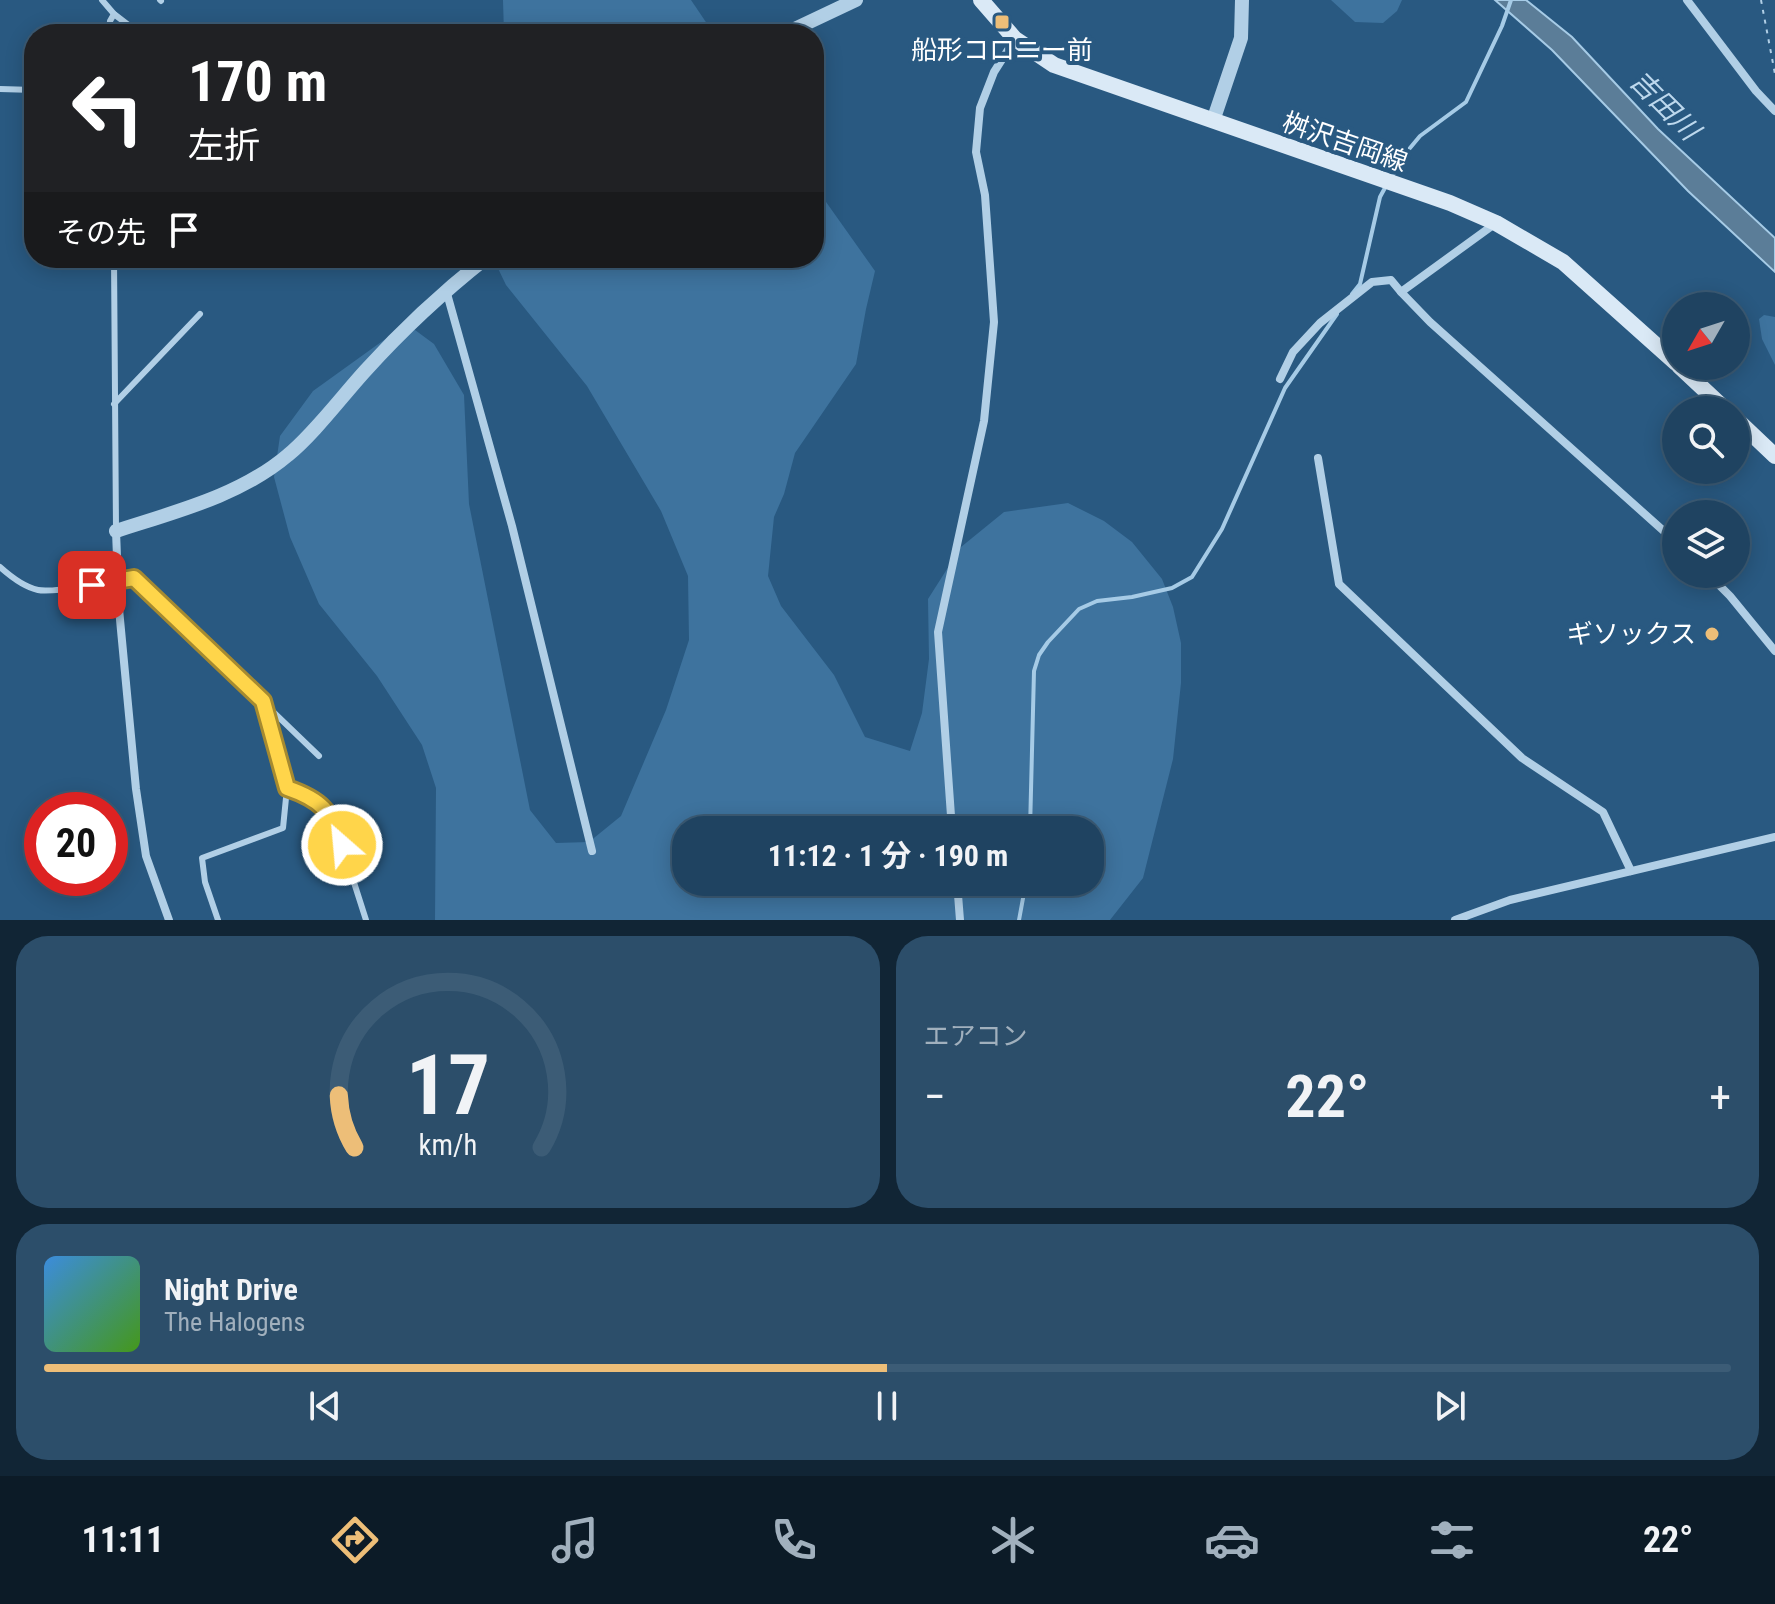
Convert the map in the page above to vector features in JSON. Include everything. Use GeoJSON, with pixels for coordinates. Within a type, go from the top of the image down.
{"type":"FeatureCollection","features":[{"type":"Feature","properties":{"kind":"main road","name":"桝沢吉岡線"},"geometry":{"type":"LineString","coordinates":[[981,0],[1015,39],[1054,65],[1450,203],[1496,223],[1563,262],[1662,350]]}},
{"type":"Feature","properties":{"kind":"main road","name":"桝沢吉岡線"},"geometry":{"type":"LineString","coordinates":[[1695,380],[1711,396]]}},
{"type":"Feature","properties":{"kind":"main road"},"geometry":{"type":"LineString","coordinates":[[1750,432],[1775,456]]}},
{"type":"Feature","properties":{"kind":"street"},"geometry":{"type":"LineString","coordinates":[[805,24],[856,0]]}},
{"type":"Feature","properties":{"kind":"street"},"geometry":{"type":"LineString","coordinates":[[1213,121],[1241,38],[1242,0]]}},
{"type":"Feature","properties":{"kind":"street"},"geometry":{"type":"LineString","coordinates":[[1687,0],[1756,91],[1775,111]]}},
{"type":"Feature","properties":{"kind":"street"},"geometry":{"type":"LineString","coordinates":[[951,816],[938,632],[984,421],[994,322],[985,195],[976,152],[980,108],[994,72],[1015,39]]}},
{"type":"Feature","properties":{"kind":"street"},"geometry":{"type":"LineString","coordinates":[[1401,292],[1496,223]]}},
{"type":"Feature","properties":{"kind":"street"},"geometry":{"type":"LineString","coordinates":[[169,920],[146,856],[136,789],[116,531],[199,504],[257,476],[289,455],[388,346],[474,268]]}},
{"type":"Feature","properties":{"kind":"street"},"geometry":{"type":"LineString","coordinates":[[1280,379],[1293,352],[1320,323],[1372,282],[1391,280],[1430,322],[1662,529]]}},
{"type":"Feature","properties":{"kind":"street"},"geometry":{"type":"LineString","coordinates":[[446,290],[512,526],[592,851]]}},
{"type":"Feature","properties":{"kind":"street"},"geometry":{"type":"LineString","coordinates":[[1318,458],[1339,584],[1522,758],[1603,812],[1631,871]]}},
{"type":"Feature","properties":{"kind":"street"},"geometry":{"type":"LineString","coordinates":[[1722,588],[1775,651]]}},
{"type":"Feature","properties":{"kind":"street"},"geometry":{"type":"LineString","coordinates":[[1455,920],[1510,900],[1775,837]]}},
{"type":"Feature","properties":{"kind":"street"},"geometry":{"type":"LineString","coordinates":[[958,896],[960,920]]}},
{"type":"Feature","properties":{"kind":"lane"},"geometry":{"type":"LineString","coordinates":[[102,0],[127,24]]}},
{"type":"Feature","properties":{"kind":"lane"},"geometry":{"type":"LineString","coordinates":[[112,24],[114,14]]}},
{"type":"Feature","properties":{"kind":"lane"},"geometry":{"type":"LineString","coordinates":[[0,89],[24,90]]}},
{"type":"Feature","properties":{"kind":"lane"},"geometry":{"type":"LineString","coordinates":[[114,268],[116,531]]}},
{"type":"Feature","properties":{"kind":"lane"},"geometry":{"type":"LineString","coordinates":[[114,404],[200,314]]}},
{"type":"Feature","properties":{"kind":"lane"},"geometry":{"type":"LineString","coordinates":[[0,567],[13,579],[39,591],[134,578],[319,756]]}},
{"type":"Feature","properties":{"kind":"lane"},"geometry":{"type":"LineString","coordinates":[[218,920],[205,882],[202,858],[283,828],[287,788],[263,701]]}},
{"type":"Feature","properties":{"kind":"lane"},"geometry":{"type":"LineString","coordinates":[[287,788],[311,796],[334,820],[366,920]]}},
{"type":"Feature","properties":{"kind":"path"},"geometry":{"type":"LineString","coordinates":[[1761,0],[1775,74]]}},
{"type":"Feature","properties":{"kind":"shaded area"},"geometry":{"type":"Polygon","coordinates":[[[503,0],[691,0],[707,24],[504,24],[503,0]]]}},
{"type":"Feature","properties":{"kind":"shaded area"},"geometry":{"type":"Polygon","coordinates":[[[1331,0],[1402,0],[1397,11],[1383,23],[1355,22],[1331,0]]]}},
{"type":"Feature","properties":{"kind":"shaded area","name":"吉田川"},"geometry":{"type":"Polygon","coordinates":[[[1495,0],[1526,0],[1572,37],[1658,129],[1775,238],[1775,272],[1688,191],[1552,50],[1495,0]]]}},
{"type":"Feature","properties":{"kind":"shaded area"},"geometry":{"type":"Polygon","coordinates":[[[824,199],[875,271],[856,364],[795,453],[774,517],[768,576],[781,606],[834,675],[865,737],[910,751],[922,713],[929,659],[928,599],[961,547],[1004,512],[1068,503],[1104,521],[1132,542],[1162,579],[1173,607],[1181,643],[1181,683],[1173,759],[1143,878],[1110,920],[435,920],[436,788],[422,745],[377,676],[319,604],[290,537],[274,477],[280,436],[313,391],[395,332],[415,330],[434,344],[464,395],[469,504],[530,810],[556,843],[589,842],[621,816],[666,710],[689,640],[688,576],[661,511],[587,386],[506,285],[498,268],[824,268],[824,199]]]}},
{"type":"Feature","properties":{"kind":"shaded area"},"geometry":{"type":"Polygon","coordinates":[[[1764,315],[1775,317],[1775,365],[1762,339],[1759,319],[1764,315]]]}},
{"type":"Feature","properties":{"kind":"waterway"},"geometry":{"type":"LineString","coordinates":[[1391,178],[1420,136],[1466,102],[1511,0]]}},
{"type":"Feature","properties":{"kind":"waterway"},"geometry":{"type":"LineString","coordinates":[[1352,294],[1360,284],[1380,197],[1386,186]]}},
{"type":"Feature","properties":{"kind":"waterway"},"geometry":{"type":"LineString","coordinates":[[1030,816],[1034,671],[1039,655],[1079,609],[1097,601],[1172,588],[1192,577],[1222,529],[1285,388],[1337,314]]}},
{"type":"Feature","properties":{"kind":"waterway"},"geometry":{"type":"LineString","coordinates":[[1019,920],[1023,896]]}},
{"type":"Feature","properties":{"kind":"place","name":"船形コロニー前"},"geometry":{"type":"Point","coordinates":[1002,22]}},
{"type":"Feature","properties":{"kind":"place","name":"ギソックス"},"geometry":{"type":"Point","coordinates":[1712,634]}},
{"type":"Feature","properties":{"kind":"route"},"geometry":{"type":"LineString","coordinates":[[92,585],[134,578],[263,701],[287,788],[311,796],[334,820],[342,845]]}}]}
